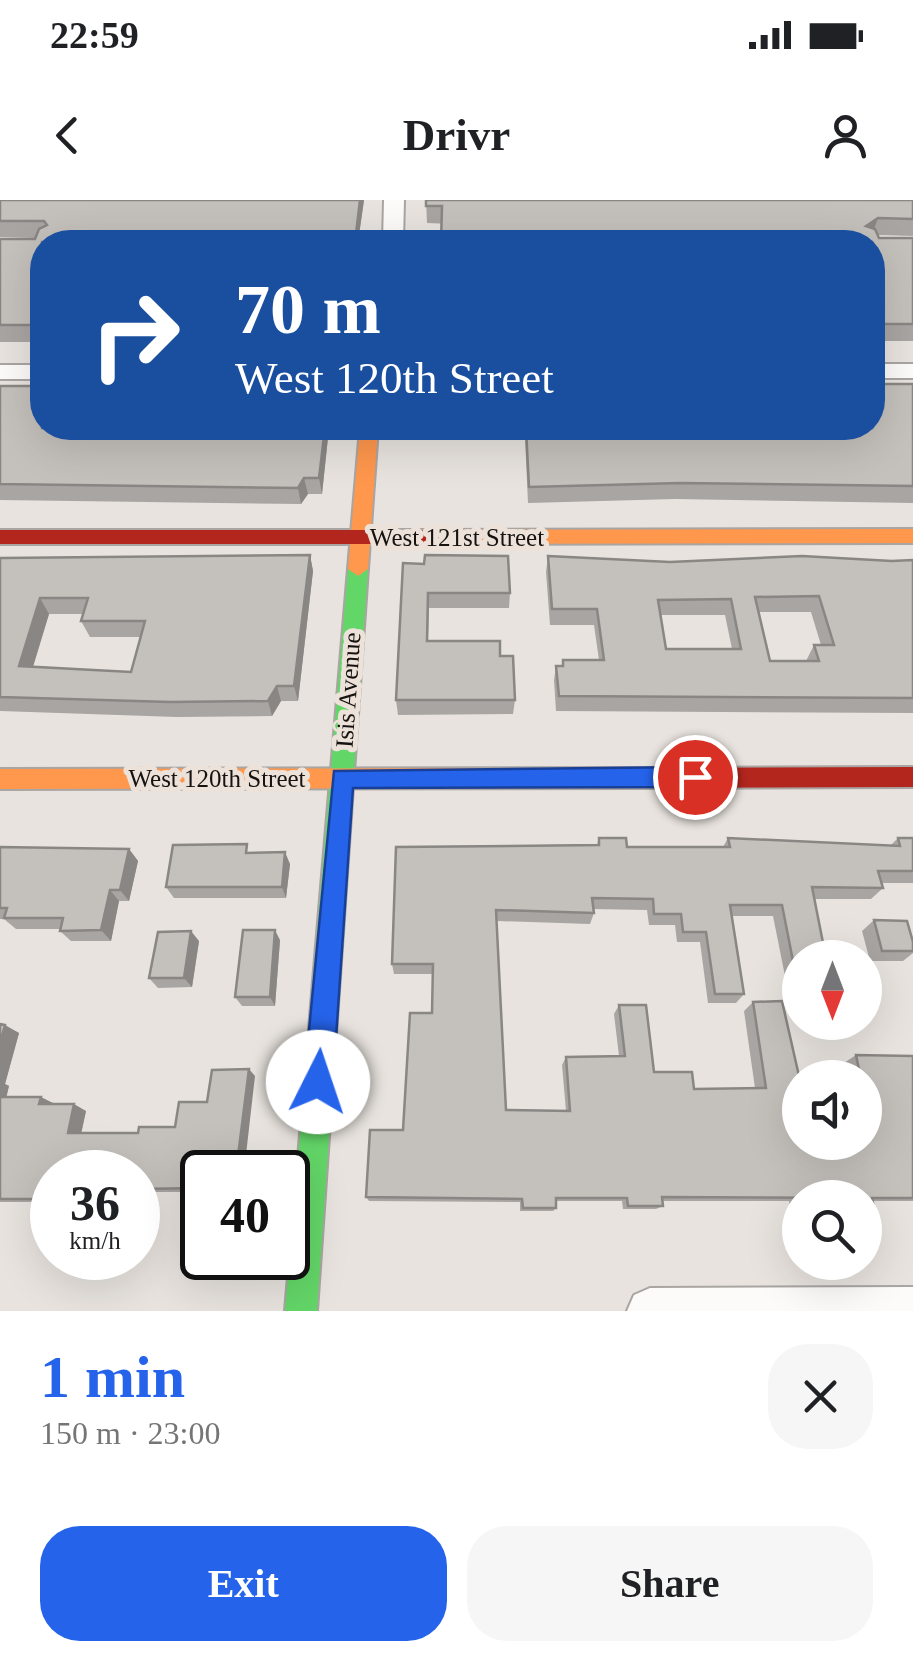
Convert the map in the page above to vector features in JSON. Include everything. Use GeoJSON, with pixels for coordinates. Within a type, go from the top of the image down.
{"type":"FeatureCollection","features":[{"type":"Feature","properties":{"kind":"street"},"geometry":{"type":"LineString","coordinates":[[393,230],[394,200]]}},
{"type":"Feature","properties":{"kind":"street"},"geometry":{"type":"LineString","coordinates":[[885,371],[913,371]]}},
{"type":"Feature","properties":{"kind":"street"},"geometry":{"type":"LineString","coordinates":[[0,372],[30,372]]}},
{"type":"Feature","properties":{"kind":"street","name":"Isis Avenue"},"geometry":{"type":"LineString","coordinates":[[301,1311],[368,440]]}},
{"type":"Feature","properties":{"kind":"street","name":"West 121st Street"},"geometry":{"type":"LineString","coordinates":[[0,537],[913,536]]}},
{"type":"Feature","properties":{"kind":"street","name":"West 120th Street"},"geometry":{"type":"LineString","coordinates":[[0,778],[913,777]]}},
{"type":"Feature","properties":{"kind":"street"},"geometry":{"type":"LineString","coordinates":[[650,1311],[913,1310]]}},
{"type":"Feature","properties":{"kind":"building"},"geometry":{"type":"Polygon","coordinates":[[[0,200],[360,200],[356,230],[39,230],[47,225],[44,221],[0,221],[0,200]]]}},
{"type":"Feature","properties":{"kind":"building"},"geometry":{"type":"Polygon","coordinates":[[[426,200],[913,200],[913,219],[878,218],[866,226],[875,230],[441,230],[442,206],[426,206],[426,200]]]}},
{"type":"Feature","properties":{"kind":"building"},"geometry":{"type":"Polygon","coordinates":[[[885,238],[913,238],[913,324],[885,324],[885,238]]]}},
{"type":"Feature","properties":{"kind":"building"},"geometry":{"type":"Polygon","coordinates":[[[0,239],[30,239],[30,325],[0,325],[0,239]]]}},
{"type":"Feature","properties":{"kind":"building"},"geometry":{"type":"Polygon","coordinates":[[[885,384],[913,384],[913,486],[680,483],[529,487],[527,440],[885,440],[885,384]]]}},
{"type":"Feature","properties":{"kind":"building"},"geometry":{"type":"Polygon","coordinates":[[[0,386],[30,386],[30,440],[324,440],[319,478],[304,478],[298,488],[0,484],[0,386]]]}},
{"type":"Feature","properties":{"kind":"building"},"geometry":{"type":"Polygon","coordinates":[[[310,555],[294,686],[277,686],[268,701],[0,697],[0,558],[310,555]],[[40,598],[19,666],[131,672],[145,621],[81,621],[88,598],[40,598]]]}},
{"type":"Feature","properties":{"kind":"building"},"geometry":{"type":"Polygon","coordinates":[[[425,555],[508,556],[510,593],[428,593],[427,641],[500,641],[500,656],[513,656],[515,700],[396,700],[403,563],[424,564],[425,555]]]}},
{"type":"Feature","properties":{"kind":"building"},"geometry":{"type":"Polygon","coordinates":[[[548,556],[670,562],[802,556],[913,560],[913,698],[559,696],[556,666],[563,666],[563,660],[604,660],[597,609],[552,609],[548,556]],[[819,596],[755,597],[770,661],[819,661],[814,645],[834,645],[819,596]],[[731,599],[658,600],[666,649],[741,649],[731,599]]]}},
{"type":"Feature","properties":{"kind":"building"},"geometry":{"type":"Polygon","coordinates":[[[599,838],[626,838],[627,847],[730,847],[728,838],[900,846],[898,838],[913,838],[913,871],[878,871],[883,888],[812,887],[822,940],[789,940],[782,905],[730,905],[744,994],[715,994],[706,932],[683,932],[681,914],[654,914],[653,899],[592,898],[594,913],[496,910],[506,1110],[570,1111],[566,1057],[625,1056],[619,1005],[646,1005],[654,1072],[692,1072],[694,1089],[766,1088],[753,1002],[782,1001],[782,1040],[791,1040],[795,1060],[782,1060],[782,1160],[882,1160],[882,1060],[857,1060],[856,1055],[913,1056],[913,1198],[882,1198],[882,1180],[782,1180],[782,1198],[662,1197],[663,1206],[628,1206],[627,1198],[556,1198],[556,1208],[523,1208],[522,1199],[366,1197],[370,1130],[403,1130],[410,1013],[432,1013],[433,964],[392,964],[396,847],[599,845],[599,838]]]}},
{"type":"Feature","properties":{"kind":"building"},"geometry":{"type":"Polygon","coordinates":[[[247,844],[246,853],[285,852],[282,887],[166,887],[173,845],[247,844]]]}},
{"type":"Feature","properties":{"kind":"building"},"geometry":{"type":"Polygon","coordinates":[[[0,847],[129,849],[120,890],[110,890],[101,930],[60,931],[63,918],[4,918],[7,908],[0,908],[0,847]]]}},
{"type":"Feature","properties":{"kind":"building"},"geometry":{"type":"Polygon","coordinates":[[[874,920],[907,921],[913,951],[882,951],[874,920]]]}},
{"type":"Feature","properties":{"kind":"building"},"geometry":{"type":"Polygon","coordinates":[[[243,930],[275,930],[270,997],[235,997],[243,930]]]}},
{"type":"Feature","properties":{"kind":"building"},"geometry":{"type":"Polygon","coordinates":[[[191,931],[184,978],[149,978],[158,932],[191,931]]]}},
{"type":"Feature","properties":{"kind":"building"},"geometry":{"type":"Polygon","coordinates":[[[249,1069],[239,1150],[180,1150],[180,1188],[160,1189],[160,1150],[30,1150],[30,1199],[0,1199],[0,1097],[41,1097],[39,1104],[74,1104],[68,1133],[138,1133],[139,1127],[175,1127],[179,1102],[207,1102],[212,1070],[249,1069]]]}},
{"type":"Feature","properties":{"kind":"traffic: fast"},"geometry":{"type":"LineString","coordinates":[[301,1311],[358,569]]}},
{"type":"Feature","properties":{"kind":"traffic: slow"},"geometry":{"type":"LineString","coordinates":[[358,569],[368,440]]}},
{"type":"Feature","properties":{"kind":"traffic: slow"},"geometry":{"type":"LineString","coordinates":[[434,537],[913,536]]}},
{"type":"Feature","properties":{"kind":"traffic: slow"},"geometry":{"type":"LineString","coordinates":[[0,779],[639,778]]}},
{"type":"Feature","properties":{"kind":"traffic: jam"},"geometry":{"type":"LineString","coordinates":[[0,537],[434,537]]}},
{"type":"Feature","properties":{"kind":"traffic: jam"},"geometry":{"type":"LineString","coordinates":[[639,778],[913,777]]}},
{"type":"Feature","properties":{"kind":"route"},"geometry":{"type":"LineString","coordinates":[[318,1082],[342,778],[695,777]]}}]}
